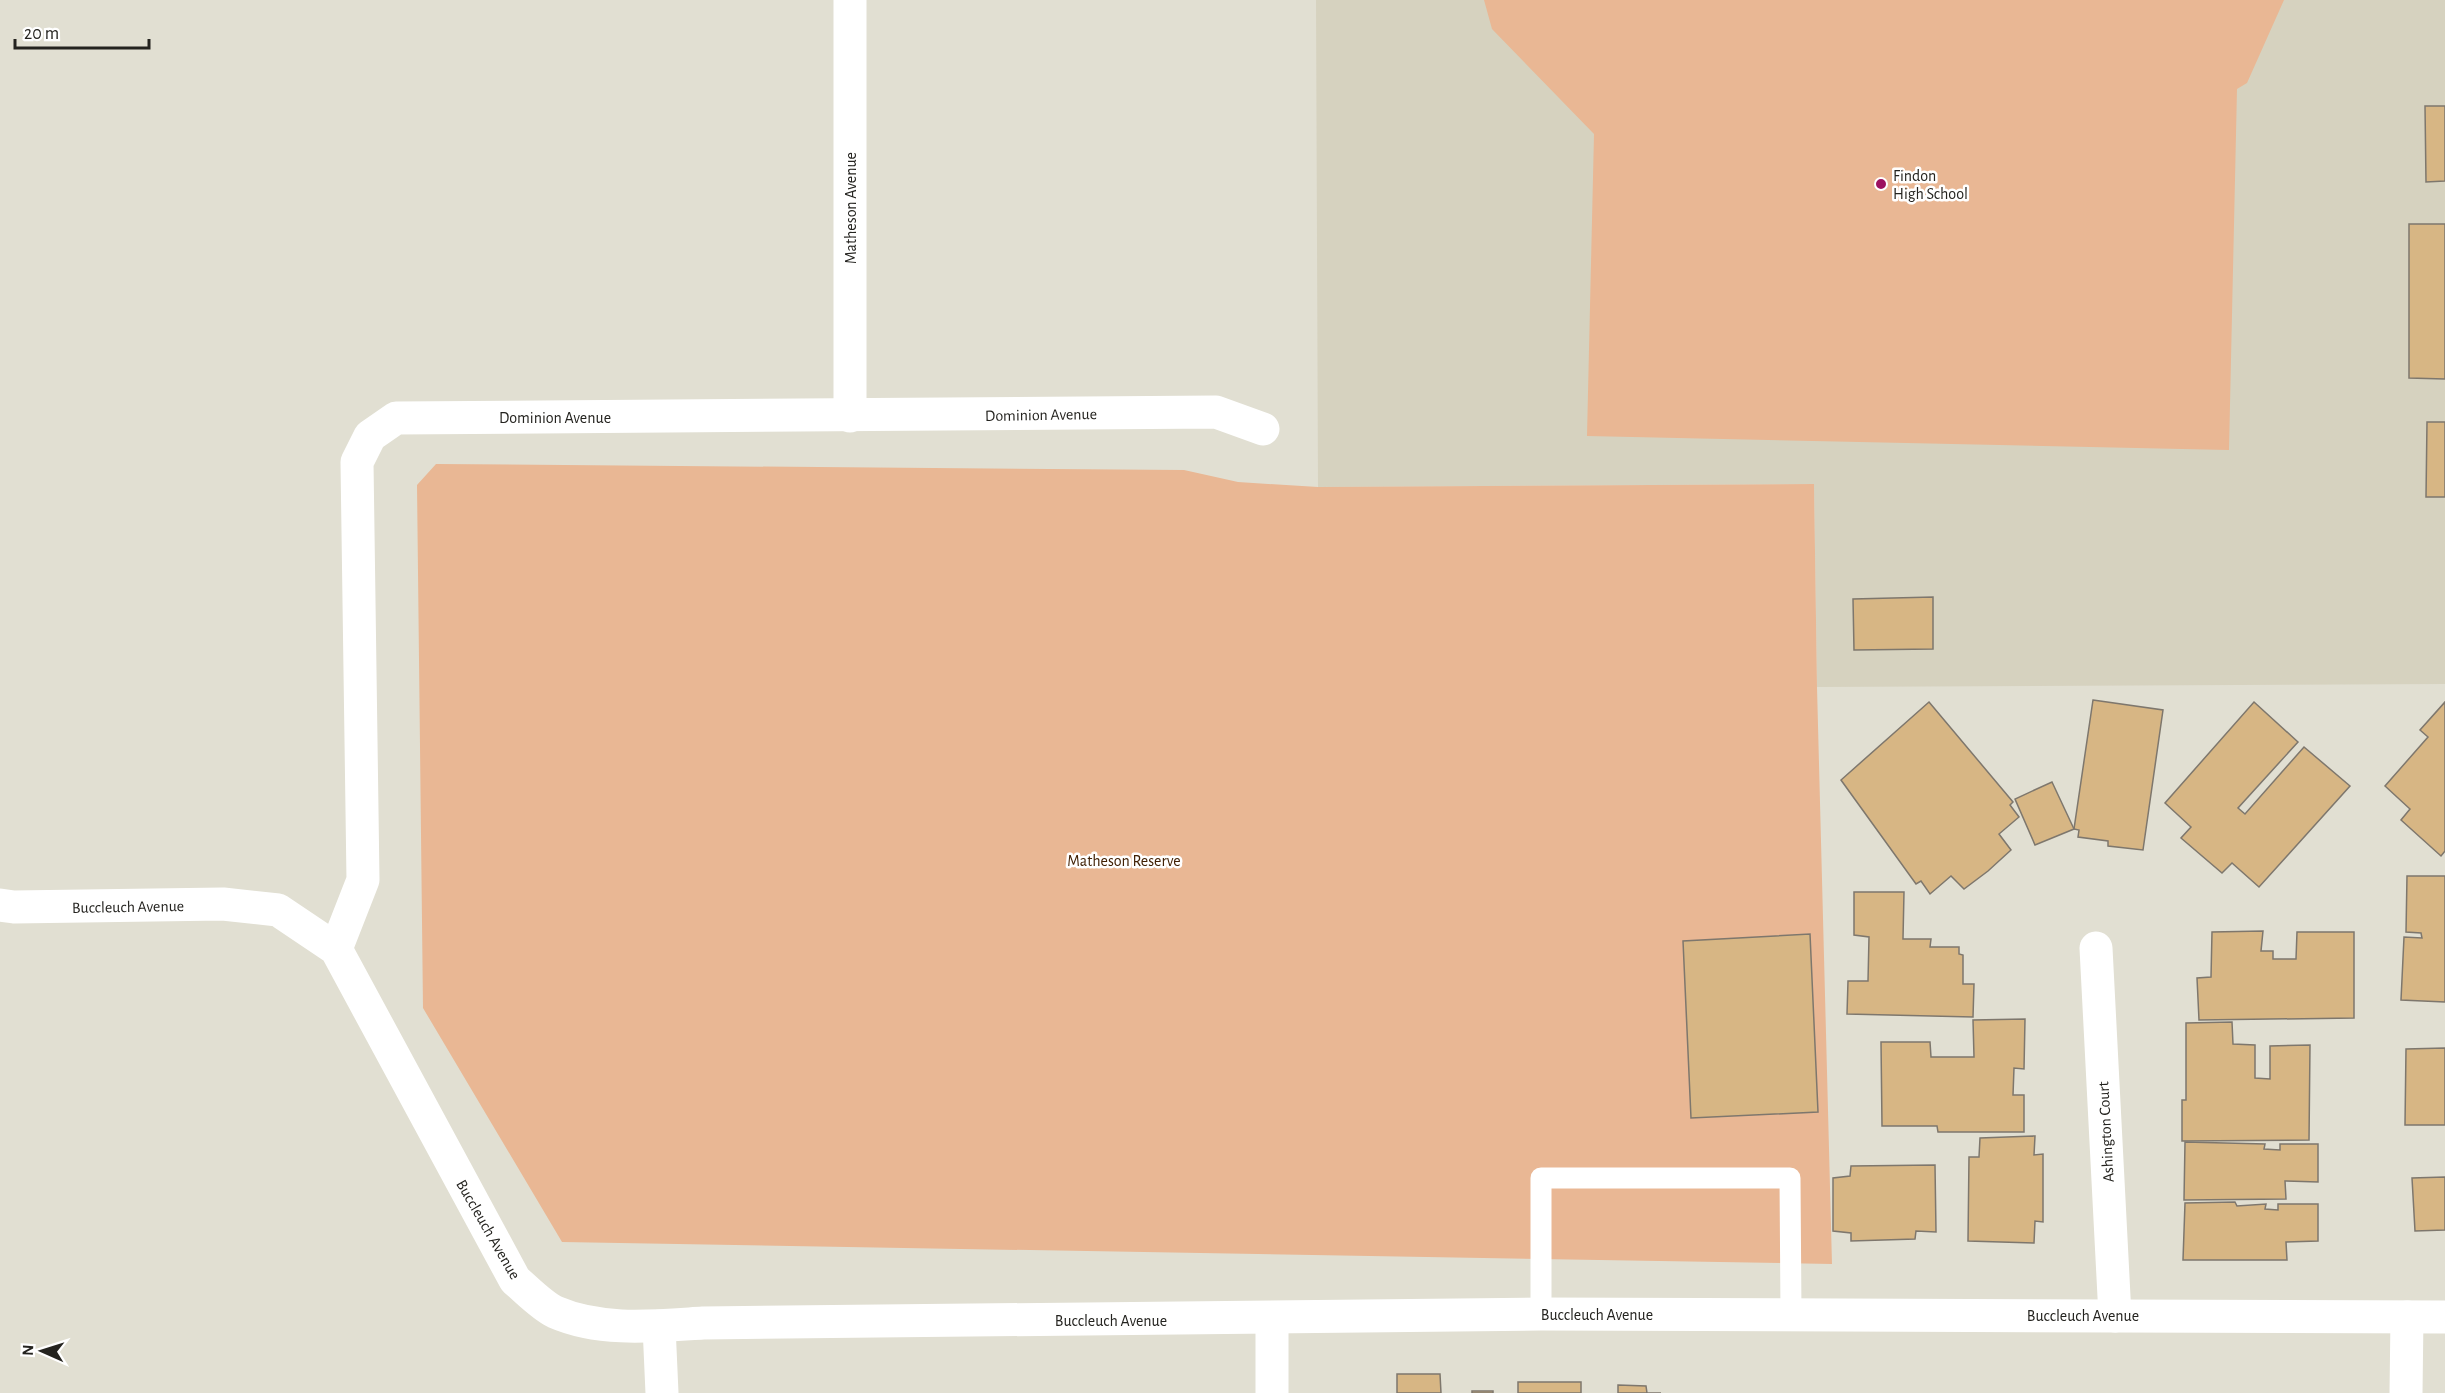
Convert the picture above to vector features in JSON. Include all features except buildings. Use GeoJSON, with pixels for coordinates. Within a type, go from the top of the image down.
{"type":"FeatureCollection","features":[{"type":"Feature","properties":{"kind":"street","name":"Matheson Avenue"},"geometry":{"type":"LineString","coordinates":[[850,0],[850,416]]}},
{"type":"Feature","properties":{"kind":"street","name":"Dominion Avenue"},"geometry":{"type":"LineString","coordinates":[[336,949],[363,880],[357,462],[370,436],[396,418],[1216,412],[1263,429]]}},
{"type":"Feature","properties":{"kind":"street","name":"Buccleuch Avenue"},"geometry":{"type":"LineString","coordinates":[[0,906],[223,904],[278,910],[336,949],[515,1280],[553,1311],[592,1324],[659,1326],[715,1323],[1541,1314],[2445,1317]]}},
{"type":"Feature","properties":{"kind":"street","name":"Ashington Court"},"geometry":{"type":"LineString","coordinates":[[2096,948],[2115,1316]]}},
{"type":"Feature","properties":{"kind":"street"},"geometry":{"type":"LineString","coordinates":[[2406,1393],[2407,1317]]}},
{"type":"Feature","properties":{"kind":"street"},"geometry":{"type":"LineString","coordinates":[[1272,1318],[1272,1393]]}},
{"type":"Feature","properties":{"kind":"street"},"geometry":{"type":"LineString","coordinates":[[659,1326],[662,1393]]}},
{"type":"Feature","properties":{"kind":"lane"},"geometry":{"type":"LineString","coordinates":[[1541,1314],[1541,1178],[1790,1178],[1791,1314]]}},
{"type":"Feature","properties":{"kind":"shaded area","name":"Findon High School"},"geometry":{"type":"Polygon","coordinates":[[[1316,0],[2445,0],[2445,684],[1817,687],[1814,484],[1318,487],[1316,0]]]}},
{"type":"Feature","properties":{"kind":"green space"},"geometry":{"type":"Polygon","coordinates":[[[1484,0],[2284,0],[2247,83],[2237,89],[2229,450],[1587,436],[1594,134],[1492,29],[1484,0]]]}},
{"type":"Feature","properties":{"kind":"green space","name":"Matheson Reserve"},"geometry":{"type":"Polygon","coordinates":[[[436,464],[1184,470],[1238,482],[1318,487],[1814,484],[1832,1264],[562,1242],[423,1008],[417,485],[436,464]]]}},
{"type":"Feature","properties":{"kind":"place","name":"Findon High School"},"geometry":{"type":"Point","coordinates":[1881,184]}}]}
